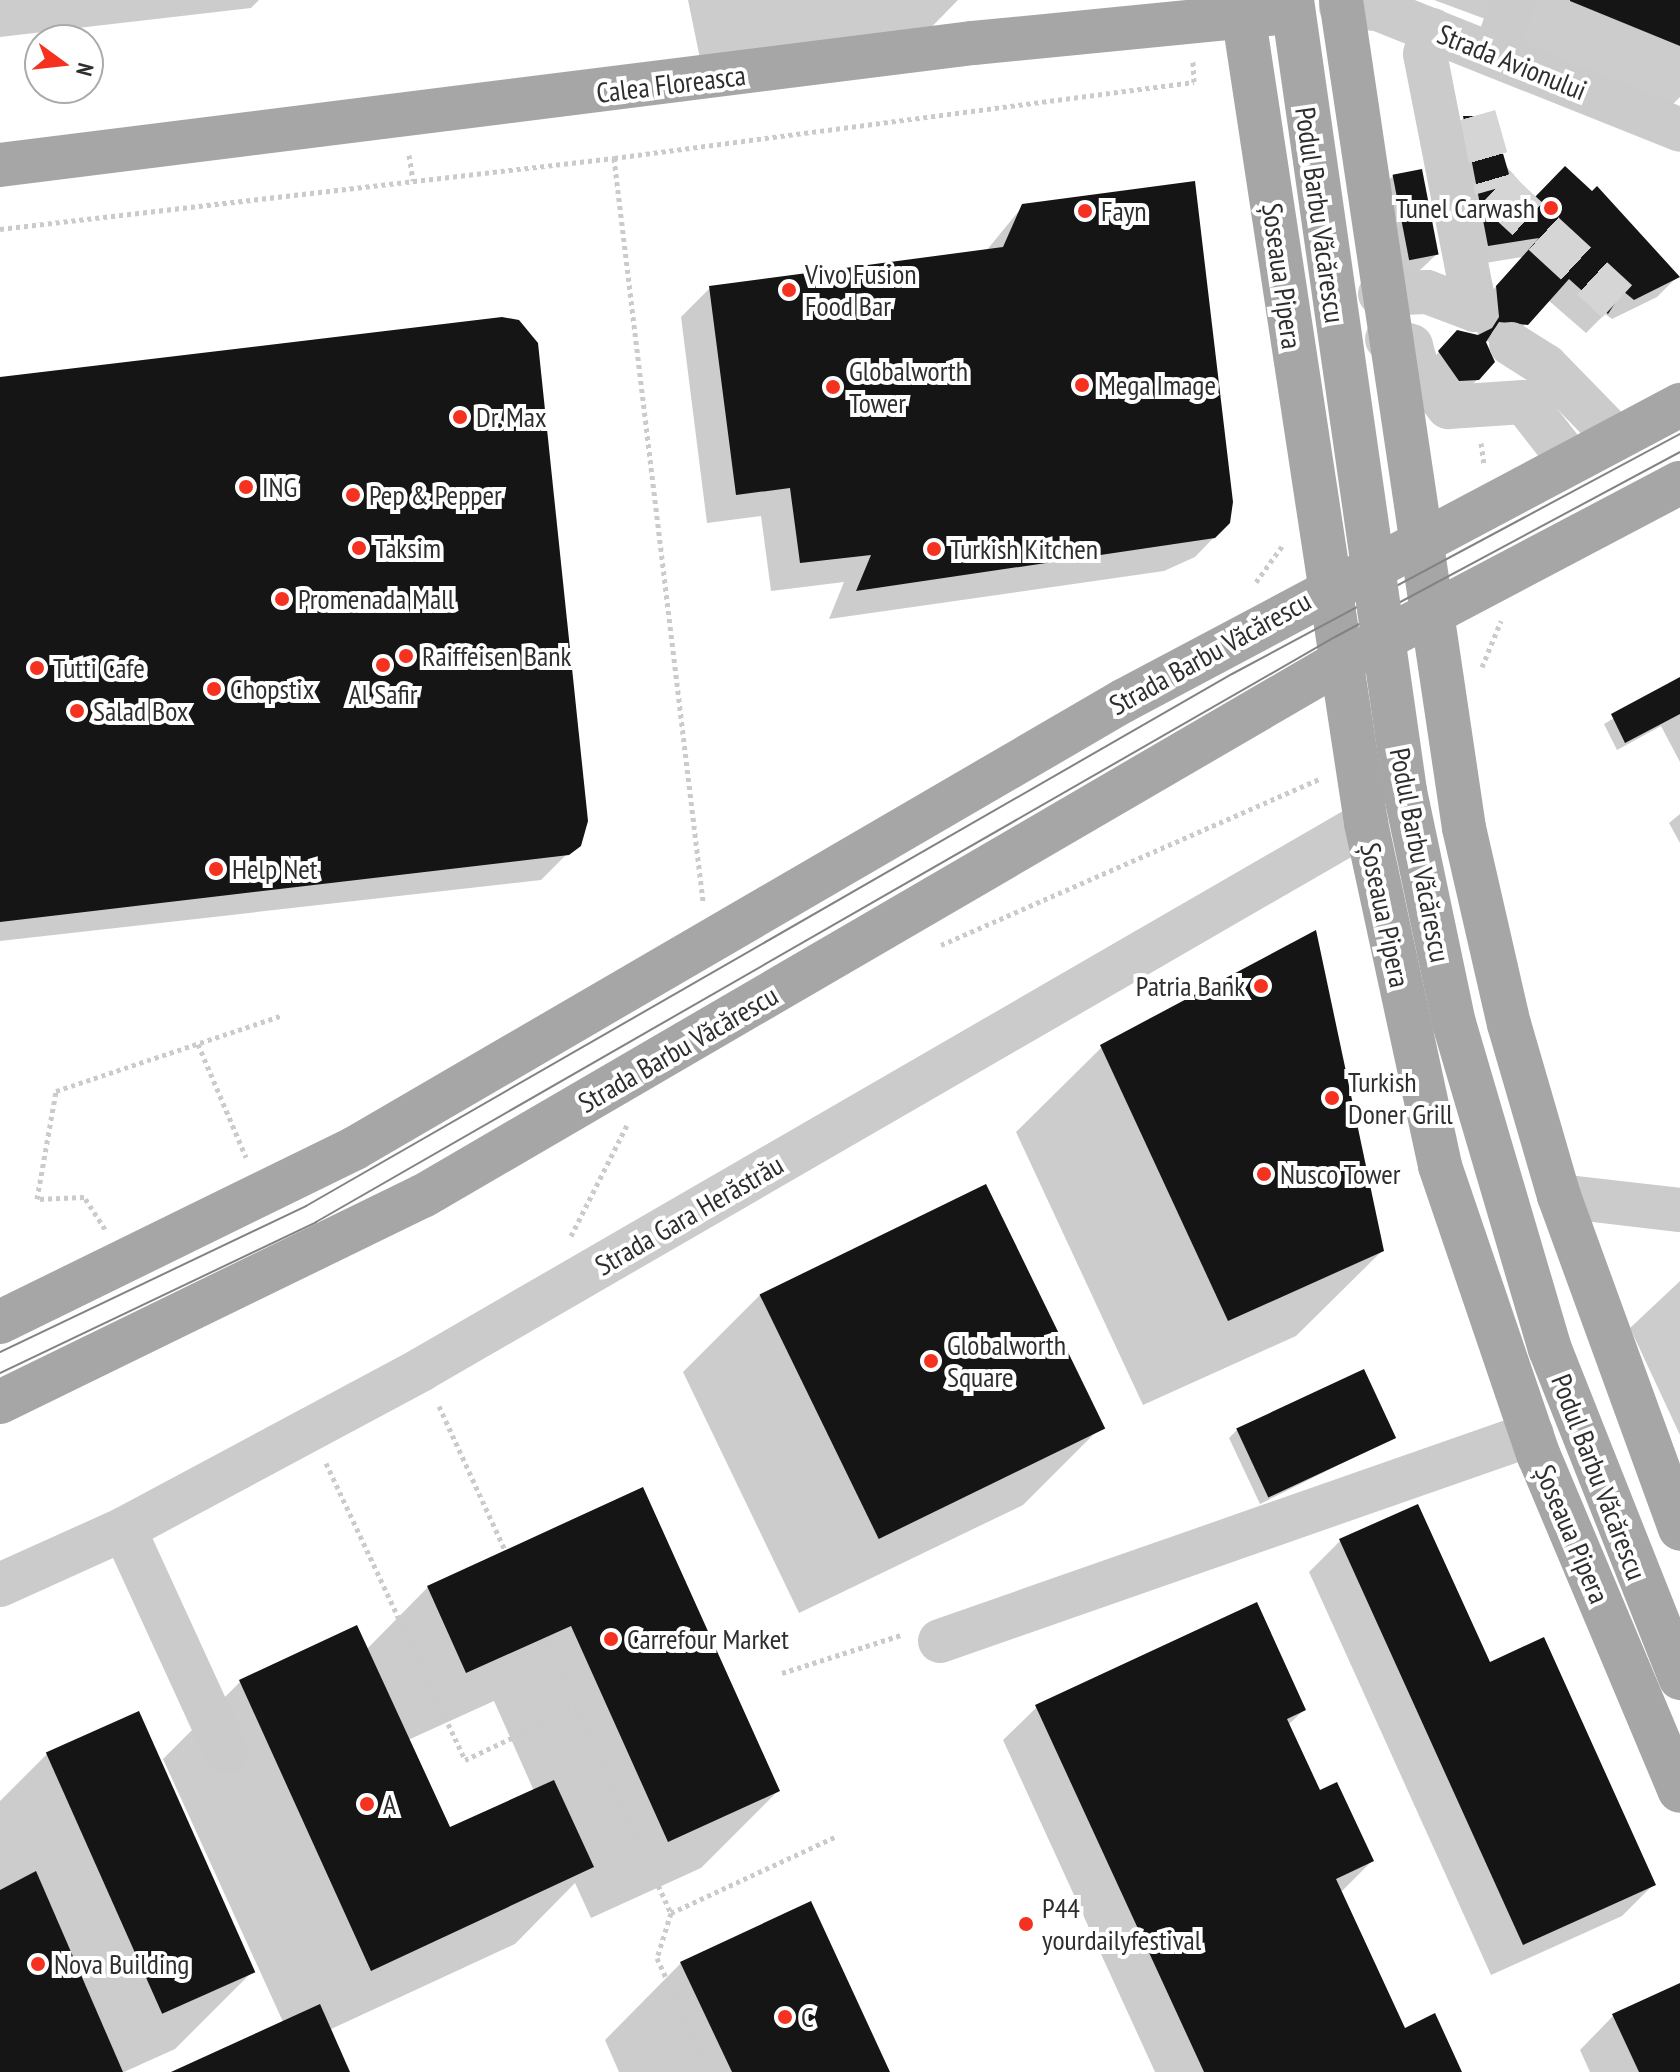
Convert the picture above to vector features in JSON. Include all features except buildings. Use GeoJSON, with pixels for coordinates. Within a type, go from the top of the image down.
{"type":"FeatureCollection","features":[{"type":"Feature","properties":{"kind":"main road","name":"Podul Barbu Văcărescu"},"geometry":{"type":"LineString","coordinates":[[1292,0],[1400,761],[1454,1023],[1550,1349],[1680,1678]]}},
{"type":"Feature","properties":{"kind":"main road","name":"Calea Floreasca"},"geometry":{"type":"LineString","coordinates":[[0,165],[973,43],[1190,23],[1242,8],[1341,4]]}},
{"type":"Feature","properties":{"kind":"main road"},"geometry":{"type":"LineString","coordinates":[[1341,4],[1380,294],[1399,342],[1417,542],[1464,828],[1509,1024],[1559,1196],[1680,1529]]}},
{"type":"Feature","properties":{"kind":"main road","name":"Șoseaua Pipera"},"geometry":{"type":"LineString","coordinates":[[1242,8],[1338,663],[1366,823],[1440,1166],[1532,1434],[1680,1791]]}},
{"type":"Feature","properties":{"kind":"main road","name":"Strada Barbu Văcărescu"},"geometry":{"type":"LineString","coordinates":[[0,1322],[262,1199],[1328,586],[1680,405]]}},
{"type":"Feature","properties":{"kind":"main road","name":"Strada Barbu Văcărescu"},"geometry":{"type":"LineString","coordinates":[[0,1402],[423,1196],[1338,663],[1427,613],[1680,483]]}},
{"type":"Feature","properties":{"kind":"street"},"geometry":{"type":"LineString","coordinates":[[1494,55],[1514,0]]}},
{"type":"Feature","properties":{"kind":"street","name":"Strada Avionului"},"geometry":{"type":"LineString","coordinates":[[1341,4],[1378,9],[1680,130]]}},
{"type":"Feature","properties":{"kind":"street"},"geometry":{"type":"LineString","coordinates":[[1432,30],[1425,54],[1475,310]]}},
{"type":"Feature","properties":{"kind":"street"},"geometry":{"type":"LineString","coordinates":[[1380,294],[1427,292],[1475,310]]}},
{"type":"Feature","properties":{"kind":"street"},"geometry":{"type":"LineString","coordinates":[[1475,310],[1422,319],[1399,342],[1448,407],[1524,402]]}},
{"type":"Feature","properties":{"kind":"street"},"geometry":{"type":"LineString","coordinates":[[1524,402],[1533,381],[1520,350],[1616,438]]}},
{"type":"Feature","properties":{"kind":"street"},"geometry":{"type":"LineString","coordinates":[[1524,402],[1571,462]]}},
{"type":"Feature","properties":{"kind":"street","name":"Strada Gara Herăstrău"},"geometry":{"type":"LineString","coordinates":[[0,1585],[124,1529],[422,1369],[1366,823]]}},
{"type":"Feature","properties":{"kind":"street"},"geometry":{"type":"LineString","coordinates":[[1559,1196],[1680,1210]]}},
{"type":"Feature","properties":{"kind":"street"},"geometry":{"type":"LineString","coordinates":[[940,1641],[1532,1434]]}},
{"type":"Feature","properties":{"kind":"street"},"geometry":{"type":"LineString","coordinates":[[124,1529],[226,1752]]}},
{"type":"Feature","properties":{"kind":"path"},"geometry":{"type":"LineString","coordinates":[[0,229],[614,158],[1194,82],[1190,23]]}},
{"type":"Feature","properties":{"kind":"path"},"geometry":{"type":"LineString","coordinates":[[614,158],[708,945]]}},
{"type":"Feature","properties":{"kind":"path"},"geometry":{"type":"LineString","coordinates":[[123,1266],[84,1197],[37,1199],[56,1091],[283,1015]]}},
{"type":"Feature","properties":{"kind":"path"},"geometry":{"type":"LineString","coordinates":[[198,1044],[262,1199]]}},
{"type":"Feature","properties":{"kind":"path"},"geometry":{"type":"LineString","coordinates":[[564,1250],[632,1115]]}},
{"type":"Feature","properties":{"kind":"path"},"geometry":{"type":"LineString","coordinates":[[422,1369],[505,1550]]}},
{"type":"Feature","properties":{"kind":"path"},"geometry":{"type":"LineString","coordinates":[[310,1430],[465,1760],[577,1707]]}},
{"type":"Feature","properties":{"kind":"path"},"geometry":{"type":"LineString","coordinates":[[782,1673],[933,1624],[940,1641]]}},
{"type":"Feature","properties":{"kind":"path"},"geometry":{"type":"LineString","coordinates":[[545,1638],[671,1913],[657,1958],[709,2072]]}},
{"type":"Feature","properties":{"kind":"path"},"geometry":{"type":"LineString","coordinates":[[671,1913],[835,1837]]}},
{"type":"Feature","properties":{"kind":"tunnel"},"geometry":{"type":"LineString","coordinates":[[1474,116],[1495,189],[1617,301]]}},
{"type":"Feature","properties":{"kind":"tram line"},"geometry":{"type":"LineString","coordinates":[[0,1352],[306,1206],[1232,674],[1680,434]]}},
{"type":"Feature","properties":{"kind":"tram line"},"geometry":{"type":"LineString","coordinates":[[0,1373],[316,1222],[1335,637],[1680,452]]}},
{"type":"Feature","properties":{"kind":"place","name":"Tunel Carwash"},"geometry":{"type":"Point","coordinates":[1551,208]}},
{"type":"Feature","properties":{"kind":"place","name":"Fayn"},"geometry":{"type":"Point","coordinates":[1085,211]}},
{"type":"Feature","properties":{"kind":"place","name":"Vivo Fusion Food Bar"},"geometry":{"type":"Point","coordinates":[789,290]}},
{"type":"Feature","properties":{"kind":"place","name":"Mega Image"},"geometry":{"type":"Point","coordinates":[1082,385]}},
{"type":"Feature","properties":{"kind":"place","name":"Globalworth Tower"},"geometry":{"type":"Point","coordinates":[833,387]}},
{"type":"Feature","properties":{"kind":"place","name":"Dr. Max"},"geometry":{"type":"Point","coordinates":[460,417]}},
{"type":"Feature","properties":{"kind":"place","name":"ING"},"geometry":{"type":"Point","coordinates":[246,487]}},
{"type":"Feature","properties":{"kind":"place","name":"Pep & Pepper"},"geometry":{"type":"Point","coordinates":[353,495]}},
{"type":"Feature","properties":{"kind":"place","name":"Taksim"},"geometry":{"type":"Point","coordinates":[359,548]}},
{"type":"Feature","properties":{"kind":"place","name":"Turkish Kitchen"},"geometry":{"type":"Point","coordinates":[934,549]}},
{"type":"Feature","properties":{"kind":"place","name":"Promenada Mall"},"geometry":{"type":"Point","coordinates":[282,599]}},
{"type":"Feature","properties":{"kind":"place","name":"Raiffeisen Bank"},"geometry":{"type":"Point","coordinates":[406,656]}},
{"type":"Feature","properties":{"kind":"place","name":"Al Safir"},"geometry":{"type":"Point","coordinates":[383,665]}},
{"type":"Feature","properties":{"kind":"place","name":"Tutti Cafe"},"geometry":{"type":"Point","coordinates":[37,668]}},
{"type":"Feature","properties":{"kind":"place","name":"Chopstix"},"geometry":{"type":"Point","coordinates":[214,689]}},
{"type":"Feature","properties":{"kind":"place","name":"Salad Box"},"geometry":{"type":"Point","coordinates":[77,711]}},
{"type":"Feature","properties":{"kind":"place","name":"Help Net"},"geometry":{"type":"Point","coordinates":[216,869]}},
{"type":"Feature","properties":{"kind":"place","name":"Patria Bank"},"geometry":{"type":"Point","coordinates":[1261,986]}},
{"type":"Feature","properties":{"kind":"place","name":"Turkish Doner Grill"},"geometry":{"type":"Point","coordinates":[1332,1098]}},
{"type":"Feature","properties":{"kind":"place","name":"Nusco Tower"},"geometry":{"type":"Point","coordinates":[1264,1174]}},
{"type":"Feature","properties":{"kind":"place","name":"Globalworth Square"},"geometry":{"type":"Point","coordinates":[931,1361]}},
{"type":"Feature","properties":{"kind":"place","name":"Carrefour Market"},"geometry":{"type":"Point","coordinates":[611,1639]}},
{"type":"Feature","properties":{"kind":"place","name":"A"},"geometry":{"type":"Point","coordinates":[367,1804]}},
{"type":"Feature","properties":{"kind":"place","name":"P44 yourdailyfestival"},"geometry":{"type":"Point","coordinates":[1026,1924]}},
{"type":"Feature","properties":{"kind":"place","name":"Nova Building"},"geometry":{"type":"Point","coordinates":[38,1964]}},
{"type":"Feature","properties":{"kind":"place","name":"C"},"geometry":{"type":"Point","coordinates":[785,2017]}}]}
